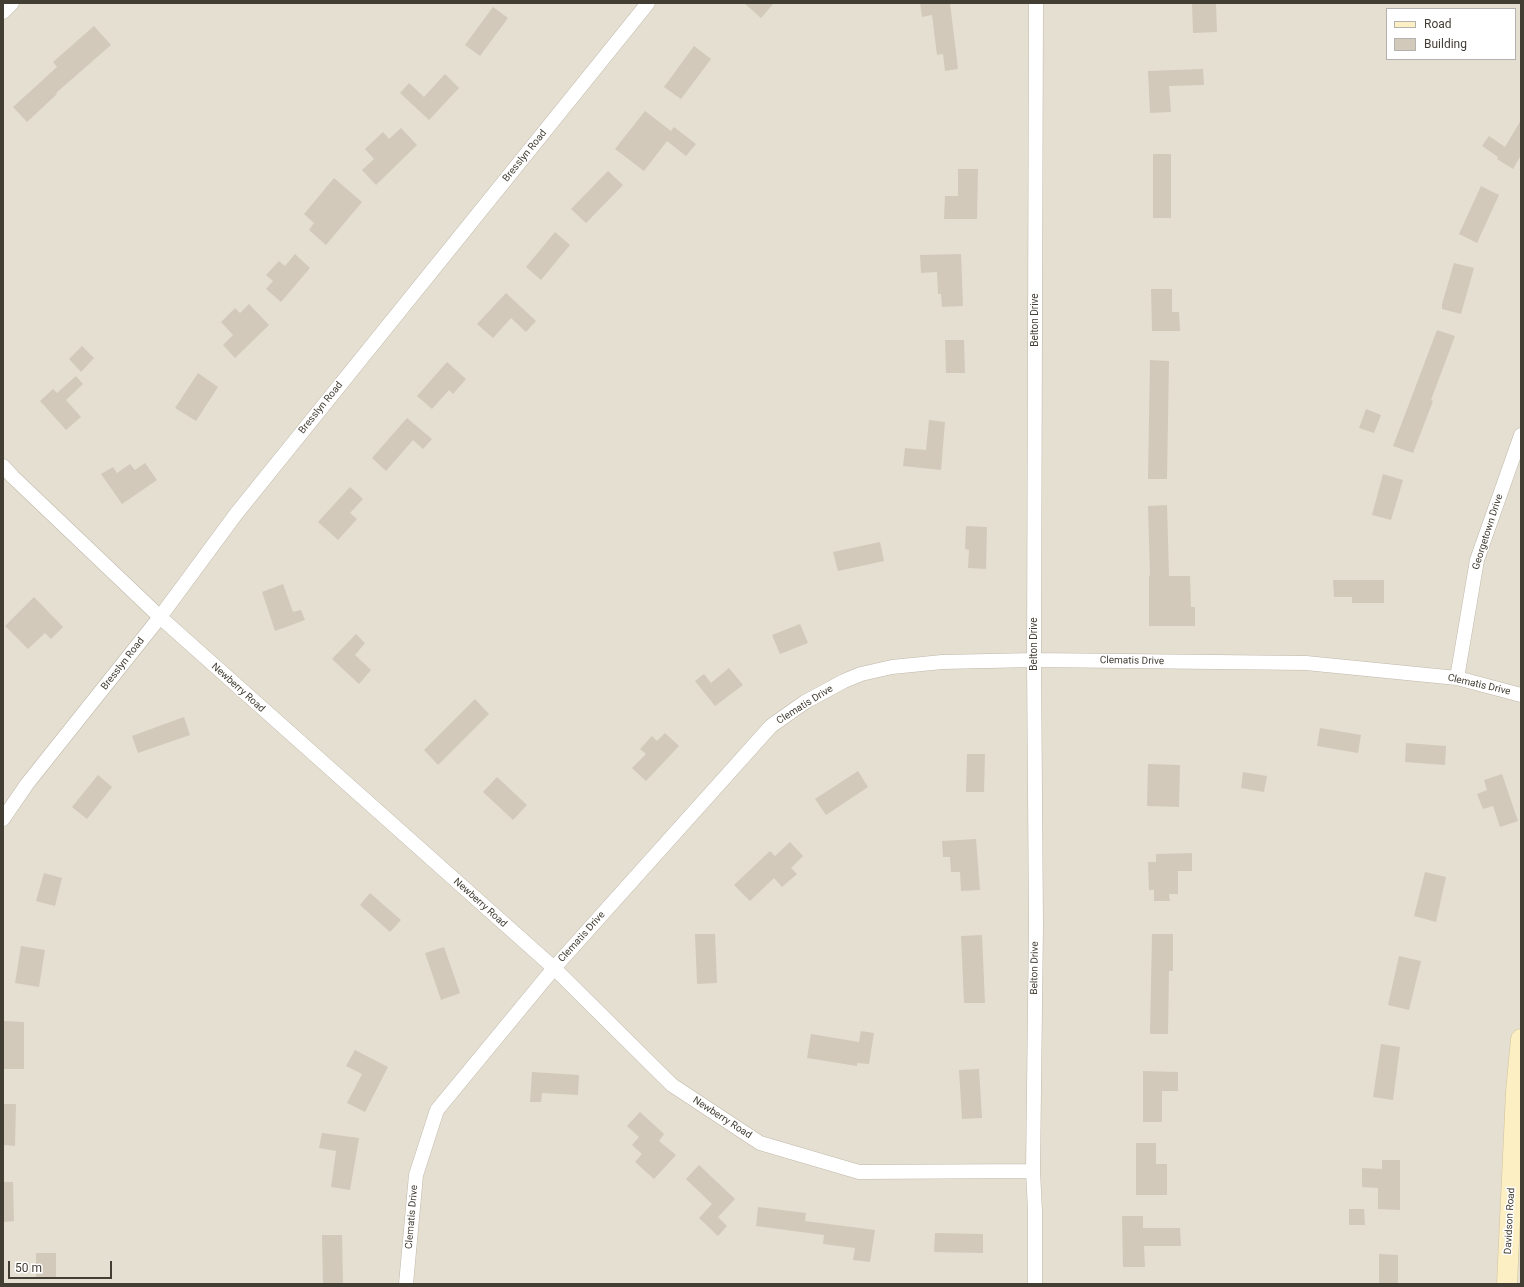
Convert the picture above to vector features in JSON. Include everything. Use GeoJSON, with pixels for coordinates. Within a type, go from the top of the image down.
{"type":"FeatureCollection","features":[{"type":"Feature","properties":{"kind":"street"},"geometry":{"type":"LineString","coordinates":[[3,12],[12,3]]}},
{"type":"Feature","properties":{"kind":"street","name":"Bresslyn Road"},"geometry":{"type":"LineString","coordinates":[[3,819],[27,784],[160,617],[236,514],[648,3]]}},
{"type":"Feature","properties":{"kind":"street","name":"Belton Drive"},"geometry":{"type":"LineString","coordinates":[[1035,1284],[1035,1211],[1033,1170],[1036,925],[1034,660],[1036,3]]}},
{"type":"Feature","properties":{"kind":"street","name":"Georgetown Drive"},"geometry":{"type":"LineString","coordinates":[[1457,678],[1477,560],[1521,435]]}},
{"type":"Feature","properties":{"kind":"street","name":"Newberry Road"},"geometry":{"type":"LineString","coordinates":[[3,466],[160,617],[554,968],[672,1085],[760,1143],[859,1172],[1033,1170]]}},
{"type":"Feature","properties":{"kind":"street","name":"Clematis Drive"},"geometry":{"type":"LineString","coordinates":[[406,1284],[416,1175],[437,1110],[554,968],[771,726],[805,702],[861,674],[892,667],[942,662],[1034,660],[1306,663],[1457,678],[1521,695]]}},
{"type":"Feature","properties":{"kind":"street","name":"Davidson Road"},"geometry":{"type":"LineString","coordinates":[[1507,1284],[1515,1108],[1521,1039]]}},
{"type":"Feature","properties":{"kind":"shaded area"},"geometry":{"type":"Polygon","coordinates":[[[3,3],[1521,3],[1521,1284],[3,1284],[3,3]]]}},
{"type":"Feature","properties":{"kind":"building"},"geometry":{"type":"Polygon","coordinates":[[[744,3],[774,3],[761,18],[744,3]]]}},
{"type":"Feature","properties":{"kind":"building"},"geometry":{"type":"Polygon","coordinates":[[[920,3],[950,3],[958,69],[945,71],[943,54],[937,55],[932,15],[922,17],[920,3]]]}},
{"type":"Feature","properties":{"kind":"building"},"geometry":{"type":"Polygon","coordinates":[[[1192,3],[1216,3],[1217,32],[1193,33],[1192,3]]]}},
{"type":"Feature","properties":{"kind":"building"},"geometry":{"type":"Polygon","coordinates":[[[493,7],[508,18],[480,56],[465,45],[493,7]]]}},
{"type":"Feature","properties":{"kind":"building"},"geometry":{"type":"Polygon","coordinates":[[[94,26],[111,45],[56,93],[57,94],[27,122],[13,107],[57,67],[53,62],[94,26]]]}},
{"type":"Feature","properties":{"kind":"building"},"geometry":{"type":"Polygon","coordinates":[[[694,46],[711,59],[681,99],[664,87],[694,46]]]}},
{"type":"Feature","properties":{"kind":"building"},"geometry":{"type":"Polygon","coordinates":[[[1203,69],[1204,85],[1169,86],[1171,112],[1150,113],[1148,71],[1203,69]]]}},
{"type":"Feature","properties":{"kind":"building"},"geometry":{"type":"Polygon","coordinates":[[[445,74],[459,88],[429,120],[400,93],[409,83],[424,97],[445,74]]]}},
{"type":"Feature","properties":{"kind":"building"},"geometry":{"type":"Polygon","coordinates":[[[645,111],[671,131],[674,127],[696,144],[686,156],[667,141],[644,171],[615,149],[645,111]]]}},
{"type":"Feature","properties":{"kind":"building"},"geometry":{"type":"Polygon","coordinates":[[[1521,120],[1521,155],[1513,169],[1497,159],[1498,157],[1482,146],[1489,136],[1505,147],[1521,120]]]}},
{"type":"Feature","properties":{"kind":"building"},"geometry":{"type":"Polygon","coordinates":[[[401,128],[417,145],[376,185],[362,170],[374,159],[365,149],[383,132],[389,139],[401,128]]]}},
{"type":"Feature","properties":{"kind":"building"},"geometry":{"type":"Polygon","coordinates":[[[1153,154],[1171,154],[1171,218],[1153,218],[1153,154]]]}},
{"type":"Feature","properties":{"kind":"building"},"geometry":{"type":"Polygon","coordinates":[[[958,169],[978,169],[977,219],[944,219],[945,196],[958,196],[958,169]]]}},
{"type":"Feature","properties":{"kind":"building"},"geometry":{"type":"Polygon","coordinates":[[[608,171],[623,185],[586,223],[571,209],[608,171]]]}},
{"type":"Feature","properties":{"kind":"building"},"geometry":{"type":"Polygon","coordinates":[[[334,178],[362,202],[326,245],[309,230],[314,223],[304,214],[334,178]]]}},
{"type":"Feature","properties":{"kind":"building"},"geometry":{"type":"Polygon","coordinates":[[[1481,186],[1499,195],[1477,243],[1459,234],[1481,186]]]}},
{"type":"Feature","properties":{"kind":"building"},"geometry":{"type":"Polygon","coordinates":[[[555,232],[570,245],[541,280],[526,267],[555,232]]]}},
{"type":"Feature","properties":{"kind":"building"},"geometry":{"type":"Polygon","coordinates":[[[295,254],[310,268],[281,302],[266,289],[273,281],[266,275],[279,261],[285,266],[295,254]]]}},
{"type":"Feature","properties":{"kind":"building"},"geometry":{"type":"Polygon","coordinates":[[[961,254],[963,306],[942,307],[941,294],[938,294],[937,272],[921,273],[920,255],[961,254]]]}},
{"type":"Feature","properties":{"kind":"building"},"geometry":{"type":"Polygon","coordinates":[[[1454,263],[1474,268],[1461,314],[1442,309],[1442,304],[1454,263]]]}},
{"type":"Feature","properties":{"kind":"building"},"geometry":{"type":"Polygon","coordinates":[[[1151,289],[1172,289],[1172,312],[1179,312],[1180,331],[1152,331],[1151,289]]]}},
{"type":"Feature","properties":{"kind":"building"},"geometry":{"type":"Polygon","coordinates":[[[506,293],[536,321],[526,332],[511,318],[493,338],[477,324],[506,293]]]}},
{"type":"Feature","properties":{"kind":"building"},"geometry":{"type":"Polygon","coordinates":[[[249,304],[269,325],[235,358],[223,345],[233,335],[221,322],[235,308],[240,313],[249,304]]]}},
{"type":"Feature","properties":{"kind":"building"},"geometry":{"type":"Polygon","coordinates":[[[1437,330],[1455,336],[1431,400],[1433,401],[1413,453],[1393,446],[1437,330]]]}},
{"type":"Feature","properties":{"kind":"building"},"geometry":{"type":"Polygon","coordinates":[[[945,340],[964,340],[965,373],[946,373],[945,340]]]}},
{"type":"Feature","properties":{"kind":"building"},"geometry":{"type":"Polygon","coordinates":[[[82,346],[94,358],[81,372],[69,359],[82,346]]]}},
{"type":"Feature","properties":{"kind":"building"},"geometry":{"type":"Polygon","coordinates":[[[1150,360],[1169,361],[1167,479],[1148,479],[1150,360]]]}},
{"type":"Feature","properties":{"kind":"building"},"geometry":{"type":"Polygon","coordinates":[[[447,362],[466,379],[453,394],[449,390],[432,409],[417,396],[447,362]]]}},
{"type":"Feature","properties":{"kind":"building"},"geometry":{"type":"Polygon","coordinates":[[[198,373],[218,387],[196,421],[175,408],[198,373]]]}},
{"type":"Feature","properties":{"kind":"building"},"geometry":{"type":"Polygon","coordinates":[[[76,376],[83,384],[66,400],[81,417],[66,430],[40,401],[53,389],[57,393],[76,376]]]}},
{"type":"Feature","properties":{"kind":"building"},"geometry":{"type":"Polygon","coordinates":[[[1366,409],[1381,415],[1374,433],[1359,428],[1366,409]]]}},
{"type":"Feature","properties":{"kind":"building"},"geometry":{"type":"Polygon","coordinates":[[[407,418],[432,439],[423,449],[413,440],[386,471],[372,458],[407,418]]]}},
{"type":"Feature","properties":{"kind":"building"},"geometry":{"type":"Polygon","coordinates":[[[929,420],[945,422],[941,470],[903,466],[905,448],[926,450],[929,420]]]}},
{"type":"Feature","properties":{"kind":"building"},"geometry":{"type":"Polygon","coordinates":[[[145,463],[157,480],[122,504],[101,474],[113,467],[117,473],[130,464],[135,470],[145,463]]]}},
{"type":"Feature","properties":{"kind":"building"},"geometry":{"type":"Polygon","coordinates":[[[1383,474],[1403,480],[1391,520],[1372,515],[1383,474]]]}},
{"type":"Feature","properties":{"kind":"building"},"geometry":{"type":"Polygon","coordinates":[[[350,487],[363,499],[350,513],[357,519],[338,540],[318,522],[350,487]]]}},
{"type":"Feature","properties":{"kind":"building"},"geometry":{"type":"Polygon","coordinates":[[[1167,505],[1169,576],[1190,576],[1191,607],[1195,607],[1195,626],[1149,626],[1150,576],[1148,506],[1167,505]]]}},
{"type":"Feature","properties":{"kind":"building"},"geometry":{"type":"Polygon","coordinates":[[[966,526],[987,527],[986,569],[968,568],[969,550],[965,549],[966,526]]]}},
{"type":"Feature","properties":{"kind":"building"},"geometry":{"type":"Polygon","coordinates":[[[880,542],[884,561],[838,571],[833,552],[880,542]]]}},
{"type":"Feature","properties":{"kind":"building"},"geometry":{"type":"Polygon","coordinates":[[[1333,580],[1384,580],[1384,603],[1352,603],[1352,597],[1334,597],[1333,580]]]}},
{"type":"Feature","properties":{"kind":"building"},"geometry":{"type":"Polygon","coordinates":[[[283,584],[293,612],[301,610],[305,620],[275,631],[262,592],[283,584]]]}},
{"type":"Feature","properties":{"kind":"building"},"geometry":{"type":"Polygon","coordinates":[[[34,597],[63,627],[51,639],[45,633],[28,649],[5,626],[34,597]]]}},
{"type":"Feature","properties":{"kind":"building"},"geometry":{"type":"Polygon","coordinates":[[[800,624],[808,643],[780,654],[772,635],[800,624]]]}},
{"type":"Feature","properties":{"kind":"building"},"geometry":{"type":"Polygon","coordinates":[[[356,634],[365,643],[355,655],[371,670],[359,684],[332,659],[356,634]]]}},
{"type":"Feature","properties":{"kind":"building"},"geometry":{"type":"Polygon","coordinates":[[[729,668],[743,685],[715,706],[695,681],[704,674],[711,683],[729,668]]]}},
{"type":"Feature","properties":{"kind":"building"},"geometry":{"type":"Polygon","coordinates":[[[475,699],[489,714],[438,765],[424,750],[475,699]]]}},
{"type":"Feature","properties":{"kind":"building"},"geometry":{"type":"Polygon","coordinates":[[[184,717],[190,735],[138,753],[132,736],[184,717]]]}},
{"type":"Feature","properties":{"kind":"building"},"geometry":{"type":"Polygon","coordinates":[[[1320,728],[1361,735],[1358,753],[1317,746],[1320,728]]]}},
{"type":"Feature","properties":{"kind":"building"},"geometry":{"type":"Polygon","coordinates":[[[665,733],[679,746],[646,781],[632,768],[646,754],[640,749],[652,736],[657,741],[665,733]]]}},
{"type":"Feature","properties":{"kind":"building"},"geometry":{"type":"Polygon","coordinates":[[[1406,743],[1446,746],[1445,765],[1405,762],[1406,743]]]}},
{"type":"Feature","properties":{"kind":"building"},"geometry":{"type":"Polygon","coordinates":[[[967,754],[985,754],[984,792],[966,792],[967,754]]]}},
{"type":"Feature","properties":{"kind":"building"},"geometry":{"type":"Polygon","coordinates":[[[1148,764],[1180,765],[1179,807],[1147,806],[1148,764]]]}},
{"type":"Feature","properties":{"kind":"building"},"geometry":{"type":"Polygon","coordinates":[[[858,771],[868,787],[826,815],[815,799],[858,771]]]}},
{"type":"Feature","properties":{"kind":"building"},"geometry":{"type":"Polygon","coordinates":[[[1243,772],[1267,776],[1264,792],[1241,788],[1243,772]]]}},
{"type":"Feature","properties":{"kind":"building"},"geometry":{"type":"Polygon","coordinates":[[[1502,774],[1518,821],[1500,827],[1493,806],[1483,809],[1477,794],[1487,790],[1484,780],[1502,774]]]}},
{"type":"Feature","properties":{"kind":"building"},"geometry":{"type":"Polygon","coordinates":[[[98,775],[112,787],[87,819],[72,807],[98,775]]]}},
{"type":"Feature","properties":{"kind":"building"},"geometry":{"type":"Polygon","coordinates":[[[497,777],[527,805],[513,820],[483,792],[497,777]]]}},
{"type":"Feature","properties":{"kind":"building"},"geometry":{"type":"Polygon","coordinates":[[[976,839],[980,890],[961,891],[960,872],[951,872],[950,857],[943,857],[942,841],[976,839]]]}},
{"type":"Feature","properties":{"kind":"building"},"geometry":{"type":"Polygon","coordinates":[[[790,842],[803,856],[791,868],[797,874],[782,887],[774,878],[750,901],[734,885],[770,851],[775,856],[790,842]]]}},
{"type":"Feature","properties":{"kind":"building"},"geometry":{"type":"Polygon","coordinates":[[[1192,853],[1192,871],[1178,871],[1178,894],[1169,894],[1170,901],[1154,901],[1154,890],[1149,890],[1148,862],[1156,862],[1156,854],[1192,853]]]}},
{"type":"Feature","properties":{"kind":"building"},"geometry":{"type":"Polygon","coordinates":[[[1425,872],[1446,877],[1436,922],[1414,916],[1425,872]]]}},
{"type":"Feature","properties":{"kind":"building"},"geometry":{"type":"Polygon","coordinates":[[[44,873],[62,878],[55,906],[36,901],[44,873]]]}},
{"type":"Feature","properties":{"kind":"building"},"geometry":{"type":"Polygon","coordinates":[[[370,893],[401,920],[390,932],[360,905],[370,893]]]}},
{"type":"Feature","properties":{"kind":"building"},"geometry":{"type":"Polygon","coordinates":[[[695,934],[715,934],[717,983],[697,984],[695,934]]]}},
{"type":"Feature","properties":{"kind":"building"},"geometry":{"type":"Polygon","coordinates":[[[1152,934],[1173,934],[1173,971],[1169,971],[1168,1034],[1150,1034],[1152,934]]]}},
{"type":"Feature","properties":{"kind":"building"},"geometry":{"type":"Polygon","coordinates":[[[982,935],[985,1003],[964,1003],[961,936],[982,935]]]}},
{"type":"Feature","properties":{"kind":"building"},"geometry":{"type":"Polygon","coordinates":[[[21,946],[45,950],[39,987],[15,983],[21,946]]]}},
{"type":"Feature","properties":{"kind":"building"},"geometry":{"type":"Polygon","coordinates":[[[444,947],[460,993],[441,1000],[425,953],[444,947]]]}},
{"type":"Feature","properties":{"kind":"building"},"geometry":{"type":"Polygon","coordinates":[[[1399,956],[1421,961],[1409,1010],[1388,1005],[1399,956]]]}},
{"type":"Feature","properties":{"kind":"building"},"geometry":{"type":"Polygon","coordinates":[[[4,1021],[24,1022],[24,1069],[4,1069],[4,1021]]]}},
{"type":"Feature","properties":{"kind":"building"},"geometry":{"type":"Polygon","coordinates":[[[861,1031],[874,1033],[869,1064],[857,1063],[857,1066],[807,1058],[811,1034],[859,1042],[861,1031]]]}},
{"type":"Feature","properties":{"kind":"building"},"geometry":{"type":"Polygon","coordinates":[[[1381,1044],[1400,1047],[1393,1100],[1373,1097],[1381,1044]]]}},
{"type":"Feature","properties":{"kind":"building"},"geometry":{"type":"Polygon","coordinates":[[[355,1050],[388,1067],[365,1112],[347,1103],[362,1074],[346,1066],[355,1050]]]}},
{"type":"Feature","properties":{"kind":"building"},"geometry":{"type":"Polygon","coordinates":[[[979,1069],[982,1118],[962,1119],[959,1070],[979,1069]]]}},
{"type":"Feature","properties":{"kind":"building"},"geometry":{"type":"Polygon","coordinates":[[[1143,1071],[1178,1072],[1178,1091],[1162,1091],[1162,1122],[1143,1122],[1143,1071]]]}},
{"type":"Feature","properties":{"kind":"building"},"geometry":{"type":"Polygon","coordinates":[[[532,1072],[579,1075],[578,1095],[542,1093],[541,1102],[530,1102],[532,1072]]]}},
{"type":"Feature","properties":{"kind":"building"},"geometry":{"type":"Polygon","coordinates":[[[3,1104],[16,1104],[15,1146],[3,1145],[3,1104]]]}},
{"type":"Feature","properties":{"kind":"building"},"geometry":{"type":"Polygon","coordinates":[[[640,1112],[664,1134],[659,1141],[676,1155],[654,1179],[635,1162],[642,1154],[632,1145],[639,1137],[627,1126],[640,1112]]]}},
{"type":"Feature","properties":{"kind":"building"},"geometry":{"type":"Polygon","coordinates":[[[322,1133],[359,1138],[350,1190],[331,1187],[336,1151],[319,1148],[322,1133]]]}},
{"type":"Feature","properties":{"kind":"building"},"geometry":{"type":"Polygon","coordinates":[[[1136,1143],[1156,1143],[1156,1164],[1167,1164],[1167,1195],[1136,1195],[1136,1143]]]}},
{"type":"Feature","properties":{"kind":"building"},"geometry":{"type":"Polygon","coordinates":[[[1382,1160],[1400,1160],[1400,1210],[1378,1209],[1378,1188],[1362,1187],[1362,1168],[1382,1169],[1382,1160]]]}},
{"type":"Feature","properties":{"kind":"building"},"geometry":{"type":"Polygon","coordinates":[[[699,1165],[735,1199],[718,1217],[727,1226],[718,1236],[699,1218],[712,1204],[686,1179],[699,1165]]]}},
{"type":"Feature","properties":{"kind":"building"},"geometry":{"type":"Polygon","coordinates":[[[3,1182],[13,1182],[14,1221],[3,1222],[3,1182]]]}},
{"type":"Feature","properties":{"kind":"building"},"geometry":{"type":"Polygon","coordinates":[[[758,1207],[806,1213],[805,1221],[875,1230],[870,1262],[853,1260],[855,1248],[823,1244],[824,1235],[756,1226],[758,1207]]]}},
{"type":"Feature","properties":{"kind":"building"},"geometry":{"type":"Polygon","coordinates":[[[1349,1209],[1364,1209],[1365,1225],[1349,1225],[1349,1209]]]}},
{"type":"Feature","properties":{"kind":"building"},"geometry":{"type":"Polygon","coordinates":[[[1122,1216],[1143,1216],[1143,1228],[1180,1228],[1181,1246],[1144,1246],[1145,1267],[1123,1267],[1122,1216]]]}},
{"type":"Feature","properties":{"kind":"building"},"geometry":{"type":"Polygon","coordinates":[[[935,1233],[983,1234],[983,1253],[934,1252],[935,1233]]]}},
{"type":"Feature","properties":{"kind":"building"},"geometry":{"type":"Polygon","coordinates":[[[322,1235],[342,1235],[343,1284],[323,1284],[322,1235]]]}},
{"type":"Feature","properties":{"kind":"building"},"geometry":{"type":"Polygon","coordinates":[[[36,1253],[56,1253],[56,1278],[36,1278],[36,1253]]]}},
{"type":"Feature","properties":{"kind":"building"},"geometry":{"type":"Polygon","coordinates":[[[1379,1254],[1398,1255],[1398,1284],[1379,1284],[1379,1254]]]}}]}
